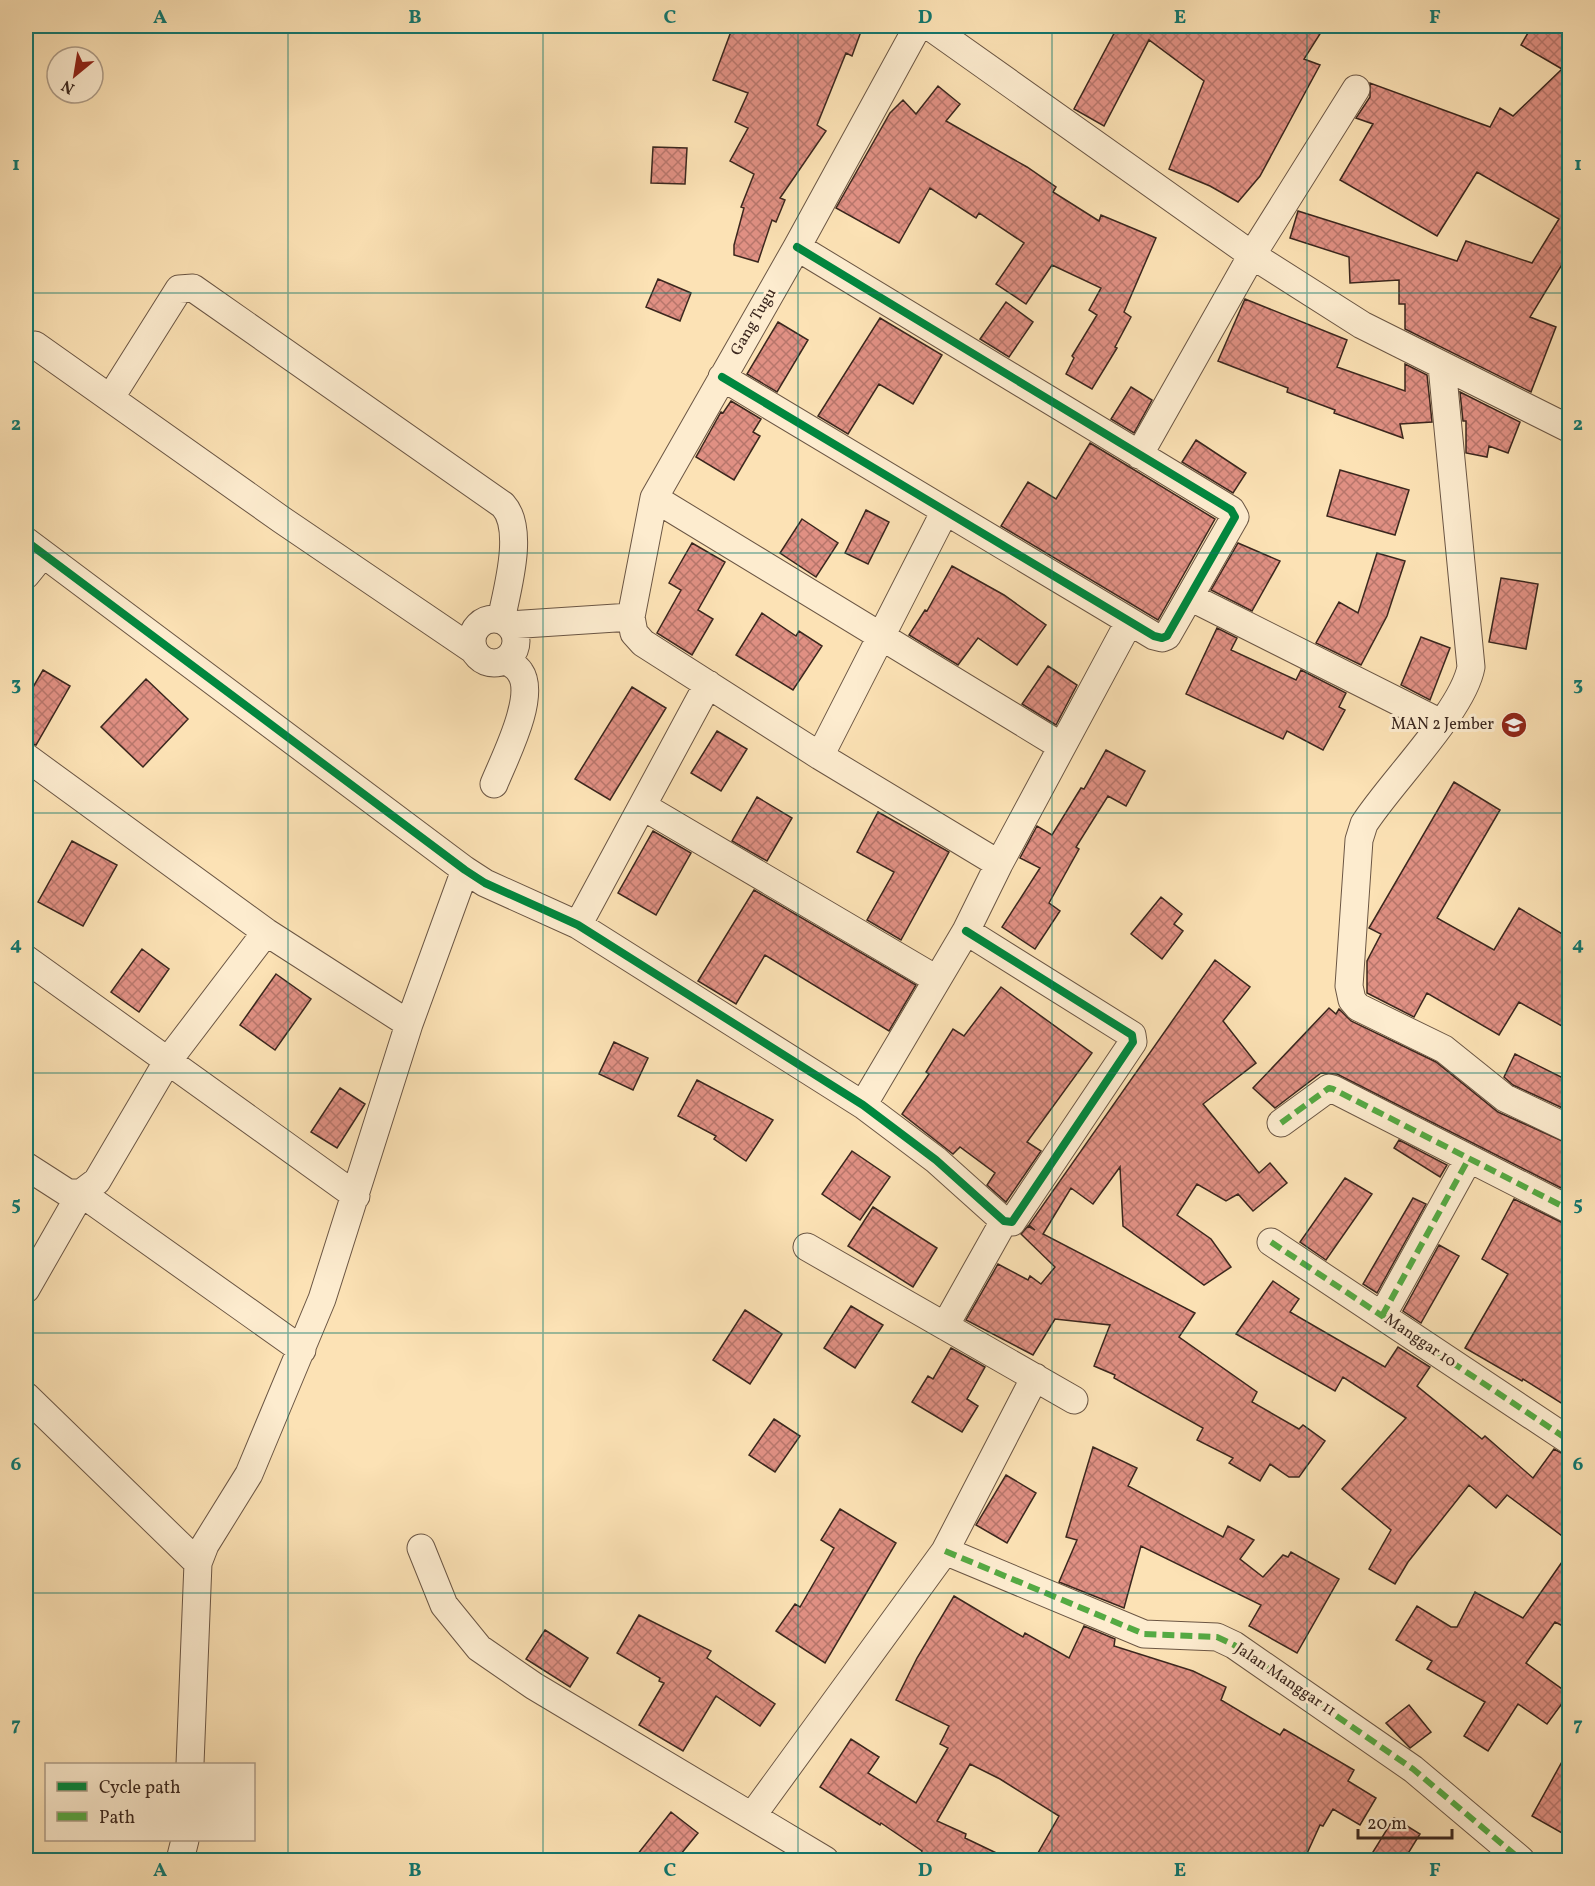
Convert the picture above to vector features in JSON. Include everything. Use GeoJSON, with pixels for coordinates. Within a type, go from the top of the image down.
{"type":"FeatureCollection","features":[{"type":"Feature","properties":{"kind":"street","name":"Gang Tugu"},"geometry":{"type":"LineString","coordinates":[[633,625],[654,498],[797,248],[918,26]]}},
{"type":"Feature","properties":{"kind":"street"},"geometry":{"type":"LineString","coordinates":[[929,26],[1252,255],[1362,324],[1569,429]]}},
{"type":"Feature","properties":{"kind":"street"},"geometry":{"type":"LineString","coordinates":[[1139,455],[1252,255],[1356,89]]}},
{"type":"Feature","properties":{"kind":"street"},"geometry":{"type":"LineString","coordinates":[[722,377],[1129,622],[1162,638],[1167,636],[1190,597],[1235,517],[1233,513],[797,248]]}},
{"type":"Feature","properties":{"kind":"street"},"geometry":{"type":"LineString","coordinates":[[35,345],[111,396],[282,520],[472,649],[478,657],[487,662],[497,663],[506,660],[513,653],[516,643],[505,622],[513,562],[511,514],[503,505],[193,288],[179,289],[111,396]]}},
{"type":"Feature","properties":{"kind":"street"},"geometry":{"type":"LineString","coordinates":[[1442,366],[1471,667],[1468,681],[1441,723],[1372,813],[1362,832],[1350,975],[1352,1000],[1358,1007],[1444,1049],[1505,1098],[1569,1129]]}},
{"type":"Feature","properties":{"kind":"street"},"geometry":{"type":"LineString","coordinates":[[654,498],[1061,746]]}},
{"type":"Feature","properties":{"kind":"street"},"geometry":{"type":"LineString","coordinates":[[820,756],[945,511]]}},
{"type":"Feature","properties":{"kind":"street"},"geometry":{"type":"LineString","coordinates":[[26,575],[34,548],[475,876],[579,924],[864,1105],[936,1160],[1004,1221],[1012,1222],[1133,1042],[1132,1035],[966,931]]}},
{"type":"Feature","properties":{"kind":"street"},"geometry":{"type":"LineString","coordinates":[[1190,597],[1441,723]]}},
{"type":"Feature","properties":{"kind":"street"},"geometry":{"type":"LineString","coordinates":[[472,649],[471,639],[474,629],[481,622],[491,619],[505,622],[633,625],[643,642],[820,756],[999,864]]}},
{"type":"Feature","properties":{"kind":"street"},"geometry":{"type":"LineString","coordinates":[[864,1105],[966,931],[1061,746],[1129,622]]}},
{"type":"Feature","properties":{"kind":"street"},"geometry":{"type":"LineString","coordinates":[[494,784],[520,718],[525,693],[520,671],[506,660]]}},
{"type":"Feature","properties":{"kind":"street"},"geometry":{"type":"LineString","coordinates":[[579,924],[644,807],[708,684]]}},
{"type":"Feature","properties":{"kind":"street"},"geometry":{"type":"LineString","coordinates":[[26,757],[266,933],[409,1024]]}},
{"type":"Feature","properties":{"kind":"street"},"geometry":{"type":"LineString","coordinates":[[644,807],[936,979]]}},
{"type":"Feature","properties":{"kind":"street"},"geometry":{"type":"LineString","coordinates":[[190,1763],[198,1563],[205,1545],[249,1474],[302,1350],[322,1299],[356,1196],[409,1024],[475,876]]}},
{"type":"Feature","properties":{"kind":"street"},"geometry":{"type":"LineString","coordinates":[[26,1289],[81,1193],[97,1181],[167,1062],[266,933]]}},
{"type":"Feature","properties":{"kind":"street"},"geometry":{"type":"LineString","coordinates":[[26,959],[356,1196]]}},
{"type":"Feature","properties":{"kind":"street"},"geometry":{"type":"LineString","coordinates":[[1281,1123],[1329,1088],[1569,1210]]}},
{"type":"Feature","properties":{"kind":"street"},"geometry":{"type":"LineString","coordinates":[[1382,1316],[1468,1160]]}},
{"type":"Feature","properties":{"kind":"street"},"geometry":{"type":"LineString","coordinates":[[26,1166],[68,1193],[81,1193],[302,1350]]}},
{"type":"Feature","properties":{"kind":"street"},"geometry":{"type":"LineString","coordinates":[[945,1326],[1004,1221]]}},
{"type":"Feature","properties":{"kind":"street","name":"Manggar 10"},"geometry":{"type":"LineString","coordinates":[[1271,1242],[1569,1441]]}},
{"type":"Feature","properties":{"kind":"street"},"geometry":{"type":"LineString","coordinates":[[807,1247],[1074,1400]]}},
{"type":"Feature","properties":{"kind":"street"},"geometry":{"type":"LineString","coordinates":[[752,1816],[945,1551],[1035,1377]]}},
{"type":"Feature","properties":{"kind":"street"},"geometry":{"type":"LineString","coordinates":[[26,1396],[198,1563]]}},
{"type":"Feature","properties":{"kind":"street"},"geometry":{"type":"LineString","coordinates":[[421,1548],[444,1605],[480,1648],[534,1686],[825,1860]]}},
{"type":"Feature","properties":{"kind":"street","name":"Jalan Manggar 11"},"geometry":{"type":"LineString","coordinates":[[945,1551],[1144,1634],[1217,1637],[1234,1645],[1413,1769],[1521,1860]]}},
{"type":"Feature","properties":{"kind":"street"},"geometry":{"type":"LineString","coordinates":[[180,1860],[185,1841]]}},
{"type":"Feature","properties":{"kind":"building"},"geometry":{"type":"Polygon","coordinates":[[[733,26],[863,26],[852,56],[846,53],[817,125],[826,131],[780,198],[785,200],[776,222],[772,220],[758,262],[734,255],[734,245],[744,208],[741,207],[754,174],[730,161],[748,128],[735,122],[748,93],[713,80],[733,26]]]}},
{"type":"Feature","properties":{"kind":"building"},"geometry":{"type":"Polygon","coordinates":[[[1118,26],[1325,26],[1304,59],[1320,65],[1260,176],[1238,202],[1210,186],[1169,169],[1204,81],[1149,40],[1104,126],[1074,109],[1118,26]]]}},
{"type":"Feature","properties":{"kind":"building"},"geometry":{"type":"Polygon","coordinates":[[[1532,26],[1569,26],[1569,253],[1530,317],[1556,327],[1531,392],[1405,329],[1405,304],[1399,304],[1399,280],[1350,283],[1349,257],[1290,238],[1298,211],[1457,261],[1466,241],[1532,263],[1559,219],[1477,172],[1437,236],[1340,180],[1373,124],[1356,118],[1370,97],[1370,83],[1490,127],[1500,108],[1513,116],[1562,69],[1521,45],[1532,26]]]}},
{"type":"Feature","properties":{"kind":"building"},"geometry":{"type":"Polygon","coordinates":[[[938,86],[960,104],[946,121],[1027,167],[1056,187],[1053,192],[1099,221],[1101,215],[1156,238],[1124,312],[1131,317],[1115,347],[1117,348],[1092,389],[1066,374],[1074,358],[1072,356],[1097,315],[1089,310],[1101,288],[1052,265],[1026,304],[996,284],[1024,243],[979,213],[976,218],[930,188],[899,243],[836,208],[890,113],[903,100],[916,114],[938,86]]]}},
{"type":"Feature","properties":{"kind":"building"},"geometry":{"type":"Polygon","coordinates":[[[653,147],[687,148],[685,184],[651,183],[653,147]]]}},
{"type":"Feature","properties":{"kind":"building"},"geometry":{"type":"Polygon","coordinates":[[[658,279],[691,293],[680,321],[646,307],[658,279]]]}},
{"type":"Feature","properties":{"kind":"building"},"geometry":{"type":"Polygon","coordinates":[[[1245,299],[1347,340],[1337,367],[1405,391],[1405,364],[1427,375],[1432,422],[1400,424],[1403,438],[1334,413],[1335,410],[1287,392],[1288,388],[1218,361],[1245,299]]]}},
{"type":"Feature","properties":{"kind":"building"},"geometry":{"type":"Polygon","coordinates":[[[1006,302],[1033,322],[1009,357],[980,339],[1006,302]]]}},
{"type":"Feature","properties":{"kind":"building"},"geometry":{"type":"Polygon","coordinates":[[[880,318],[942,355],[913,404],[879,384],[848,434],[818,416],[880,318]]]}},
{"type":"Feature","properties":{"kind":"building"},"geometry":{"type":"Polygon","coordinates":[[[778,322],[808,340],[777,392],[747,374],[778,322]]]}},
{"type":"Feature","properties":{"kind":"building"},"geometry":{"type":"Polygon","coordinates":[[[1131,387],[1152,400],[1134,433],[1111,419],[1131,387]]]}},
{"type":"Feature","properties":{"kind":"building"},"geometry":{"type":"Polygon","coordinates":[[[1460,392],[1520,422],[1508,453],[1489,446],[1487,457],[1466,453],[1466,421],[1463,421],[1460,392]]]}},
{"type":"Feature","properties":{"kind":"building"},"geometry":{"type":"Polygon","coordinates":[[[731,401],[761,419],[753,432],[760,436],[734,480],[696,457],[721,412],[723,413],[731,401]]]}},
{"type":"Feature","properties":{"kind":"building"},"geometry":{"type":"Polygon","coordinates":[[[1196,440],[1246,473],[1233,493],[1182,462],[1196,440]]]}},
{"type":"Feature","properties":{"kind":"building"},"geometry":{"type":"Polygon","coordinates":[[[1090,443],[1215,519],[1158,620],[1001,526],[1028,482],[1056,499],[1090,443]]]}},
{"type":"Feature","properties":{"kind":"building"},"geometry":{"type":"Polygon","coordinates":[[[1340,470],[1409,490],[1395,535],[1327,516],[1340,470]]]}},
{"type":"Feature","properties":{"kind":"building"},"geometry":{"type":"Polygon","coordinates":[[[866,510],[889,522],[868,564],[845,553],[866,510]]]}},
{"type":"Feature","properties":{"kind":"building"},"geometry":{"type":"Polygon","coordinates":[[[802,519],[838,543],[816,577],[780,553],[802,519]]]}},
{"type":"Feature","properties":{"kind":"building"},"geometry":{"type":"Polygon","coordinates":[[[692,543],[725,562],[698,610],[713,619],[692,655],[657,633],[681,590],[669,583],[692,543]]]}},
{"type":"Feature","properties":{"kind":"building"},"geometry":{"type":"Polygon","coordinates":[[[1238,543],[1280,561],[1252,611],[1211,590],[1238,543]]]}},
{"type":"Feature","properties":{"kind":"building"},"geometry":{"type":"Polygon","coordinates":[[[1377,553],[1405,561],[1387,616],[1361,665],[1316,643],[1339,602],[1358,613],[1377,553]]]}},
{"type":"Feature","properties":{"kind":"building"},"geometry":{"type":"Polygon","coordinates":[[[952,566],[1004,595],[1046,625],[1017,665],[978,638],[958,665],[909,635],[925,610],[927,611],[952,566]]]}},
{"type":"Feature","properties":{"kind":"building"},"geometry":{"type":"Polygon","coordinates":[[[1501,578],[1538,584],[1526,649],[1489,642],[1501,578]]]}},
{"type":"Feature","properties":{"kind":"building"},"geometry":{"type":"Polygon","coordinates":[[[762,613],[796,636],[799,631],[822,646],[793,690],[736,655],[762,613]]]}},
{"type":"Feature","properties":{"kind":"building"},"geometry":{"type":"Polygon","coordinates":[[[1217,628],[1237,638],[1231,650],[1296,680],[1301,670],[1346,693],[1339,707],[1345,710],[1323,750],[1287,731],[1283,739],[1186,694],[1217,628]]]}},
{"type":"Feature","properties":{"kind":"building"},"geometry":{"type":"Polygon","coordinates":[[[1421,637],[1450,648],[1430,700],[1401,685],[1421,637]]]}},
{"type":"Feature","properties":{"kind":"building"},"geometry":{"type":"Polygon","coordinates":[[[1048,666],[1077,685],[1056,725],[1022,704],[1048,666]]]}},
{"type":"Feature","properties":{"kind":"building"},"geometry":{"type":"Polygon","coordinates":[[[43,670],[70,686],[36,745],[26,742],[26,699],[43,670]]]}},
{"type":"Feature","properties":{"kind":"building"},"geometry":{"type":"Polygon","coordinates":[[[146,679],[188,719],[143,767],[101,727],[146,679]]]}},
{"type":"Feature","properties":{"kind":"building"},"geometry":{"type":"Polygon","coordinates":[[[632,687],[666,708],[610,800],[575,779],[632,687]]]}},
{"type":"Feature","properties":{"kind":"building"},"geometry":{"type":"Polygon","coordinates":[[[717,731],[747,749],[721,791],[691,773],[717,731]]]}},
{"type":"Feature","properties":{"kind":"building"},"geometry":{"type":"Polygon","coordinates":[[[1106,750],[1145,771],[1126,806],[1108,796],[1076,847],[1079,849],[1049,903],[1060,911],[1035,949],[1002,927],[1040,868],[1020,858],[1037,826],[1052,835],[1081,788],[1084,789],[1106,750]]]}},
{"type":"Feature","properties":{"kind":"building"},"geometry":{"type":"Polygon","coordinates":[[[1454,782],[1500,810],[1437,918],[1494,950],[1519,908],[1569,938],[1569,1030],[1519,1002],[1499,1035],[1427,993],[1414,1017],[1367,993],[1367,961],[1381,934],[1369,928],[1454,782]]]}},
{"type":"Feature","properties":{"kind":"building"},"geometry":{"type":"Polygon","coordinates":[[[757,797],[792,818],[767,861],[732,841],[757,797]]]}},
{"type":"Feature","properties":{"kind":"building"},"geometry":{"type":"Polygon","coordinates":[[[878,812],[949,852],[901,940],[867,920],[894,872],[857,852],[878,812]]]}},
{"type":"Feature","properties":{"kind":"building"},"geometry":{"type":"Polygon","coordinates":[[[653,831],[691,853],[656,915],[618,893],[653,831]]]}},
{"type":"Feature","properties":{"kind":"building"},"geometry":{"type":"Polygon","coordinates":[[[72,841],[117,865],[83,926],[38,902],[72,841]]]}},
{"type":"Feature","properties":{"kind":"building"},"geometry":{"type":"Polygon","coordinates":[[[754,890],[916,985],[889,1031],[765,955],[736,1004],[698,981],[754,890]]]}},
{"type":"Feature","properties":{"kind":"building"},"geometry":{"type":"Polygon","coordinates":[[[1161,897],[1182,914],[1174,924],[1183,931],[1162,959],[1131,934],[1161,897]]]}},
{"type":"Feature","properties":{"kind":"building"},"geometry":{"type":"Polygon","coordinates":[[[142,949],[169,969],[139,1012],[111,992],[142,949]]]}},
{"type":"Feature","properties":{"kind":"building"},"geometry":{"type":"Polygon","coordinates":[[[1215,960],[1250,987],[1223,1021],[1256,1063],[1203,1104],[1259,1173],[1270,1163],[1287,1183],[1253,1211],[1238,1194],[1226,1201],[1197,1184],[1177,1215],[1211,1239],[1231,1267],[1204,1285],[1123,1226],[1120,1167],[1093,1204],[1071,1188],[1043,1234],[1195,1313],[1179,1337],[1257,1392],[1252,1402],[1299,1429],[1303,1425],[1325,1441],[1299,1477],[1289,1477],[1270,1464],[1260,1481],[1229,1463],[1233,1458],[1197,1440],[1203,1428],[1114,1378],[1115,1375],[1094,1366],[1110,1325],[1055,1319],[1033,1355],[966,1320],[998,1264],[1028,1280],[1030,1276],[1041,1284],[1055,1267],[1021,1234],[1028,1226],[1035,1230],[1029,1225],[1215,960]]]}},
{"type":"Feature","properties":{"kind":"building"},"geometry":{"type":"Polygon","coordinates":[[[276,974],[311,999],[275,1050],[240,1025],[276,974]]]}},
{"type":"Feature","properties":{"kind":"building"},"geometry":{"type":"Polygon","coordinates":[[[1001,987],[1092,1053],[1027,1142],[1041,1151],[1006,1202],[987,1185],[995,1173],[960,1147],[953,1154],[902,1114],[929,1074],[926,1072],[953,1029],[964,1036],[1001,987]]]}},
{"type":"Feature","properties":{"kind":"building"},"geometry":{"type":"Polygon","coordinates":[[[1329,1008],[1336,1014],[1339,1009],[1351,1021],[1436,1062],[1498,1112],[1569,1144],[1569,1192],[1337,1074],[1321,1073],[1275,1108],[1253,1088],[1329,1008]]]}},
{"type":"Feature","properties":{"kind":"building"},"geometry":{"type":"Polygon","coordinates":[[[614,1042],[648,1058],[633,1090],[599,1074],[614,1042]]]}},
{"type":"Feature","properties":{"kind":"building"},"geometry":{"type":"Polygon","coordinates":[[[1515,1054],[1569,1081],[1569,1111],[1513,1085],[1504,1077],[1515,1054]]]}},
{"type":"Feature","properties":{"kind":"building"},"geometry":{"type":"Polygon","coordinates":[[[697,1080],[773,1120],[746,1161],[714,1139],[716,1136],[678,1116],[697,1080]]]}},
{"type":"Feature","properties":{"kind":"building"},"geometry":{"type":"Polygon","coordinates":[[[340,1088],[365,1104],[337,1148],[311,1132],[340,1088]]]}},
{"type":"Feature","properties":{"kind":"building"},"geometry":{"type":"Polygon","coordinates":[[[1399,1140],[1447,1165],[1440,1177],[1394,1148],[1399,1140]]]}},
{"type":"Feature","properties":{"kind":"building"},"geometry":{"type":"Polygon","coordinates":[[[852,1151],[890,1177],[860,1220],[822,1194],[852,1151]]]}},
{"type":"Feature","properties":{"kind":"building"},"geometry":{"type":"Polygon","coordinates":[[[1345,1178],[1372,1194],[1326,1260],[1300,1242],[1345,1178]]]}},
{"type":"Feature","properties":{"kind":"building"},"geometry":{"type":"Polygon","coordinates":[[[1413,1198],[1426,1204],[1377,1293],[1363,1284],[1413,1198]]]}},
{"type":"Feature","properties":{"kind":"building"},"geometry":{"type":"Polygon","coordinates":[[[1514,1199],[1569,1226],[1569,1408],[1523,1379],[1522,1381],[1465,1348],[1508,1274],[1482,1259],[1514,1199]]]}},
{"type":"Feature","properties":{"kind":"building"},"geometry":{"type":"Polygon","coordinates":[[[873,1207],[937,1248],[913,1287],[848,1246],[873,1207]]]}},
{"type":"Feature","properties":{"kind":"building"},"geometry":{"type":"Polygon","coordinates":[[[1439,1245],[1459,1256],[1421,1323],[1403,1311],[1439,1245]]]}},
{"type":"Feature","properties":{"kind":"building"},"geometry":{"type":"Polygon","coordinates":[[[1273,1281],[1299,1299],[1290,1312],[1385,1367],[1398,1347],[1430,1367],[1417,1386],[1482,1439],[1485,1436],[1533,1478],[1554,1449],[1569,1457],[1569,1541],[1507,1495],[1496,1508],[1469,1485],[1408,1562],[1395,1584],[1369,1569],[1391,1530],[1342,1489],[1406,1418],[1343,1377],[1335,1391],[1236,1334],[1273,1281]]]}},
{"type":"Feature","properties":{"kind":"building"},"geometry":{"type":"Polygon","coordinates":[[[851,1306],[883,1325],[855,1368],[824,1348],[851,1306]]]}},
{"type":"Feature","properties":{"kind":"building"},"geometry":{"type":"Polygon","coordinates":[[[745,1310],[782,1334],[750,1384],[713,1360],[745,1310]]]}},
{"type":"Feature","properties":{"kind":"building"},"geometry":{"type":"Polygon","coordinates":[[[951,1348],[985,1367],[967,1399],[978,1406],[962,1432],[912,1402],[928,1376],[933,1379],[951,1348]]]}},
{"type":"Feature","properties":{"kind":"building"},"geometry":{"type":"Polygon","coordinates":[[[774,1419],[800,1436],[775,1472],[749,1455],[774,1419]]]}},
{"type":"Feature","properties":{"kind":"building"},"geometry":{"type":"Polygon","coordinates":[[[1093,1447],[1137,1468],[1128,1486],[1223,1537],[1228,1526],[1254,1540],[1240,1559],[1263,1577],[1283,1555],[1288,1557],[1291,1552],[1339,1579],[1297,1653],[1249,1626],[1261,1605],[1141,1546],[1124,1608],[1059,1582],[1077,1540],[1066,1537],[1093,1447]]]}},
{"type":"Feature","properties":{"kind":"building"},"geometry":{"type":"Polygon","coordinates":[[[1006,1475],[1036,1493],[1007,1543],[976,1525],[1006,1475]]]}},
{"type":"Feature","properties":{"kind":"building"},"geometry":{"type":"Polygon","coordinates":[[[840,1509],[896,1543],[825,1663],[776,1631],[795,1604],[800,1607],[834,1548],[821,1540],[840,1509]]]}},
{"type":"Feature","properties":{"kind":"building"},"geometry":{"type":"Polygon","coordinates":[[[1569,1552],[1569,1629],[1555,1622],[1526,1663],[1569,1694],[1547,1724],[1518,1704],[1488,1751],[1464,1736],[1485,1702],[1427,1669],[1432,1661],[1396,1640],[1417,1606],[1451,1627],[1457,1627],[1475,1592],[1523,1618],[1569,1552]]]}},
{"type":"Feature","properties":{"kind":"building"},"geometry":{"type":"Polygon","coordinates":[[[954,1596],[1023,1637],[1025,1633],[1069,1658],[1084,1626],[1115,1639],[1114,1646],[1193,1671],[1226,1687],[1221,1700],[1280,1735],[1284,1729],[1354,1770],[1348,1781],[1376,1798],[1360,1825],[1333,1809],[1323,1826],[1320,1825],[1304,1860],[1034,1860],[1059,1816],[1000,1779],[970,1764],[937,1821],[966,1834],[965,1838],[1011,1860],[938,1860],[921,1853],[922,1851],[881,1823],[880,1825],[820,1787],[851,1739],[879,1757],[868,1773],[916,1803],[948,1748],[940,1744],[949,1726],[896,1700],[917,1658],[954,1596]]]}},
{"type":"Feature","properties":{"kind":"building"},"geometry":{"type":"Polygon","coordinates":[[[639,1615],[711,1651],[707,1658],[775,1704],[760,1726],[716,1696],[683,1751],[639,1725],[664,1683],[659,1681],[660,1678],[617,1653],[639,1615]]]}},
{"type":"Feature","properties":{"kind":"building"},"geometry":{"type":"Polygon","coordinates":[[[545,1630],[588,1658],[570,1687],[526,1659],[545,1630]]]}},
{"type":"Feature","properties":{"kind":"building"},"geometry":{"type":"Polygon","coordinates":[[[1409,1705],[1431,1732],[1410,1748],[1386,1723],[1409,1705]]]}},
{"type":"Feature","properties":{"kind":"building"},"geometry":{"type":"Polygon","coordinates":[[[1569,1749],[1569,1837],[1532,1816],[1569,1749]]]}},
{"type":"Feature","properties":{"kind":"building"},"geometry":{"type":"Polygon","coordinates":[[[671,1812],[698,1833],[676,1860],[633,1860],[671,1812]]]}},
{"type":"Feature","properties":{"kind":"building"},"geometry":{"type":"Polygon","coordinates":[[[1394,1818],[1420,1834],[1404,1860],[1368,1860],[1394,1818]]]}},
{"type":"Feature","properties":{"kind":"marked path"},"geometry":{"type":"LineString","coordinates":[[1281,1123],[1329,1088],[1333,1089],[1570,1210]]}},
{"type":"Feature","properties":{"kind":"marked path"},"geometry":{"type":"LineString","coordinates":[[1382,1316],[1468,1160]]}},
{"type":"Feature","properties":{"kind":"marked path"},"geometry":{"type":"LineString","coordinates":[[1271,1242],[1570,1441]]}},
{"type":"Feature","properties":{"kind":"marked path"},"geometry":{"type":"LineString","coordinates":[[945,1551],[1144,1634],[1217,1637],[1234,1645],[1413,1769],[1521,1860]]}},
{"type":"Feature","properties":{"kind":"cycle path"},"geometry":{"type":"LineString","coordinates":[[722,377],[1154,636],[1162,638],[1167,636],[1235,517],[1231,510],[797,247]]}},
{"type":"Feature","properties":{"kind":"cycle path"},"geometry":{"type":"LineString","coordinates":[[26,541],[465,870],[485,883],[578,925],[863,1105],[936,1160],[1004,1221],[1012,1222],[1133,1042],[1132,1035],[966,931]]}},
{"type":"Feature","properties":{"kind":"place","name":"MAN 2 Jember"},"geometry":{"type":"Point","coordinates":[1514,725]}}]}
